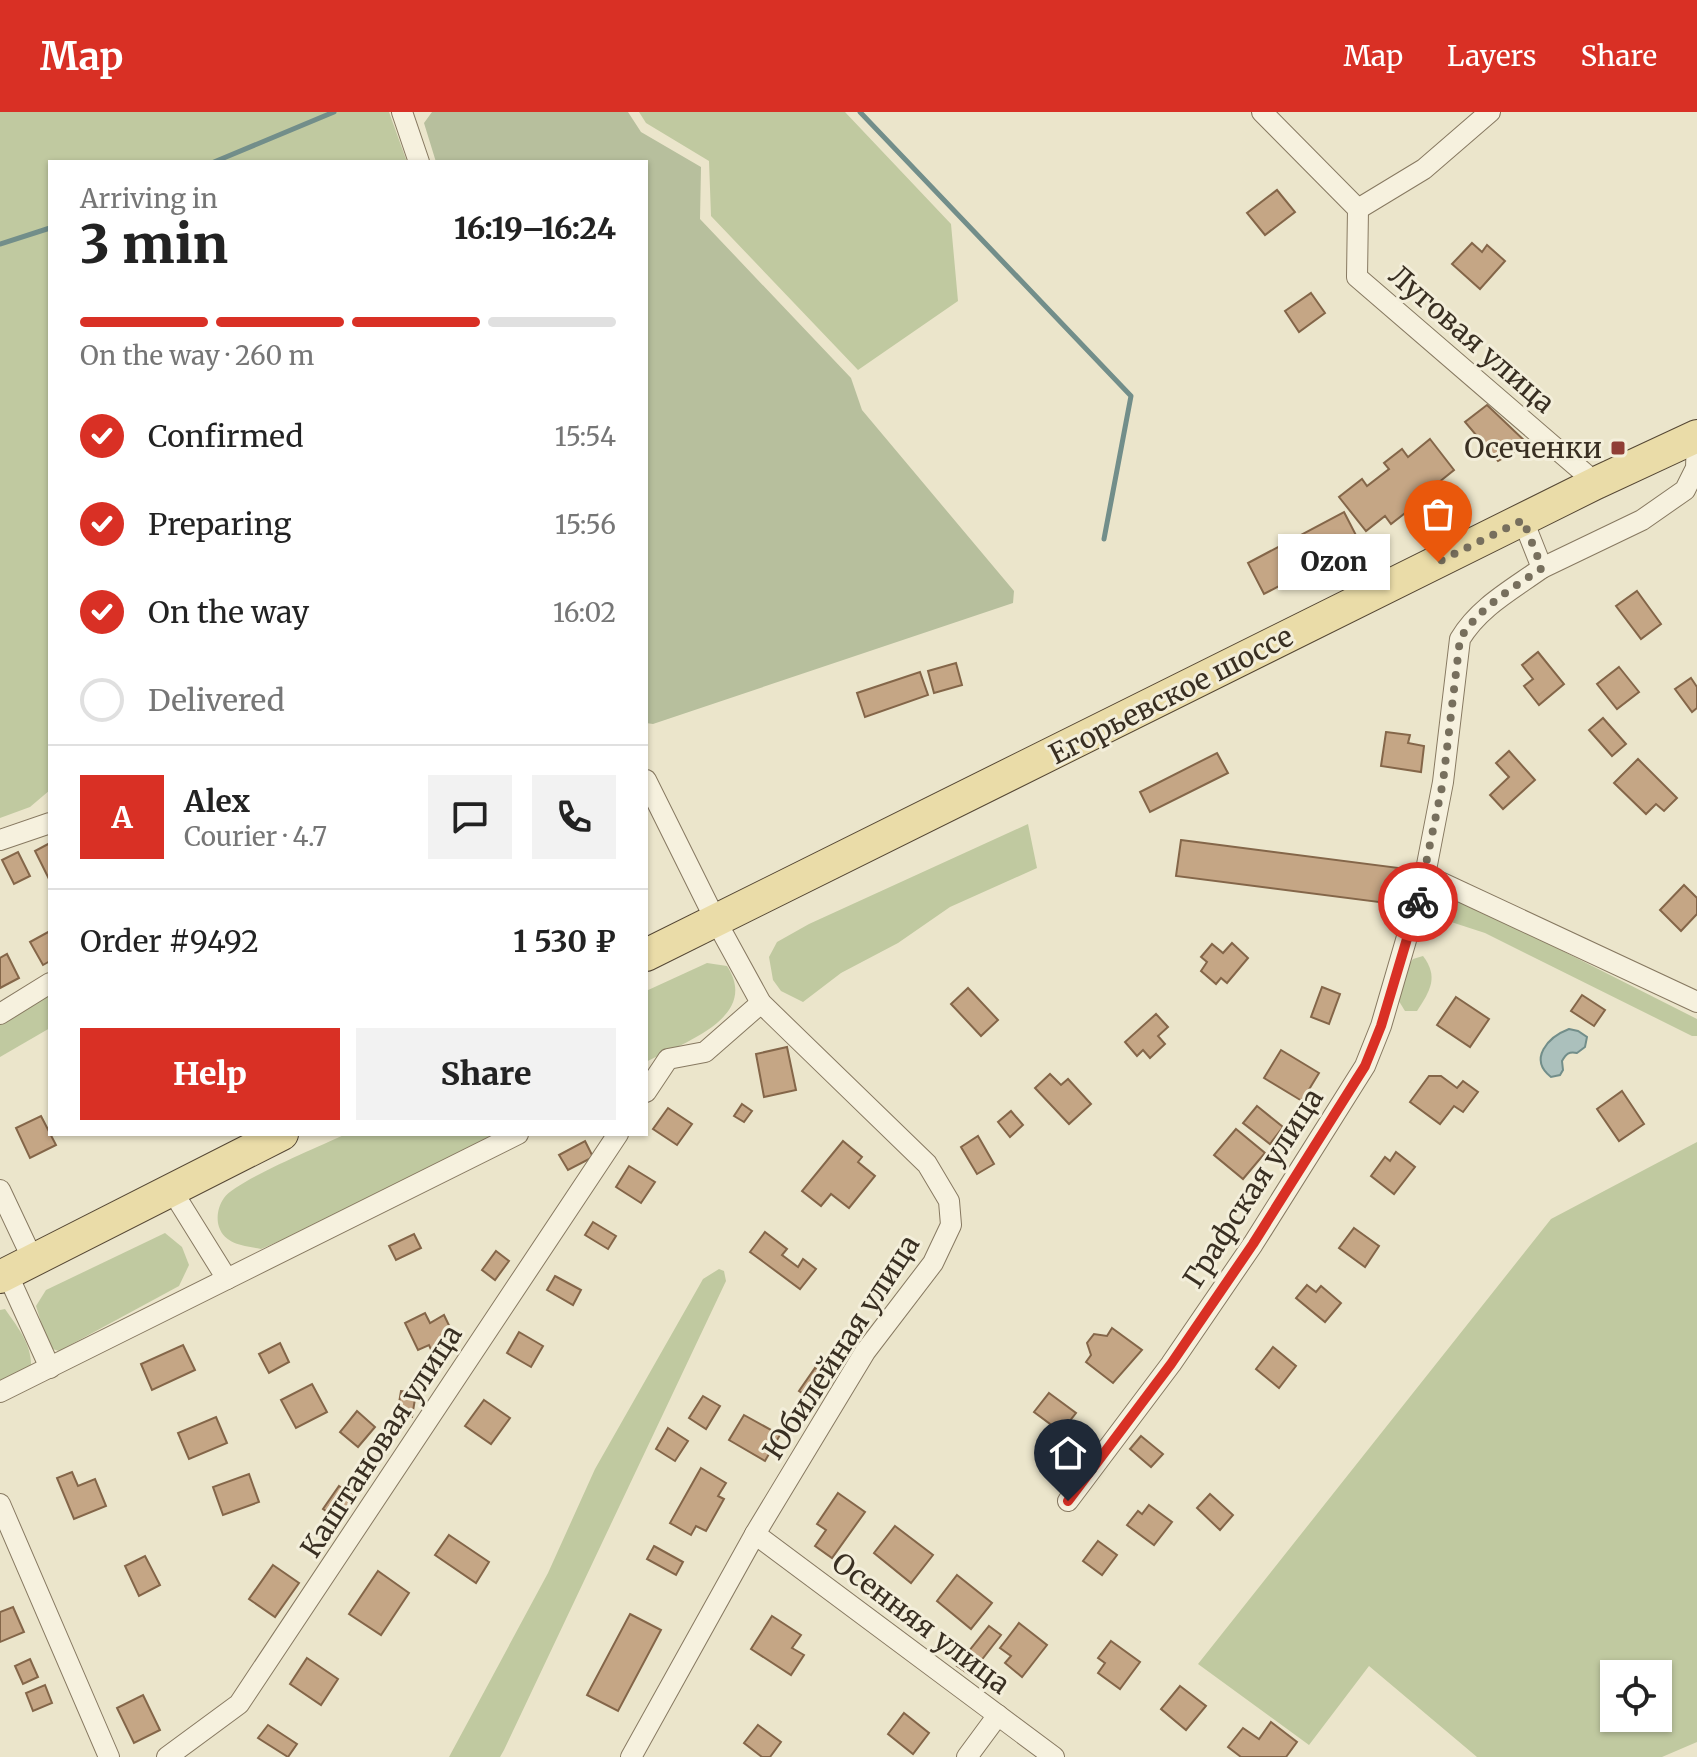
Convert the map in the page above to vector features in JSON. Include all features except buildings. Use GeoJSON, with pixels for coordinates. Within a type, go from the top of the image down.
{"type":"FeatureCollection","features":[{"type":"Feature","properties":{"kind":"main road","name":"Егорьевское шоссе"},"geometry":{"type":"LineString","coordinates":[[648,954],[1596,483],[1697,436]]}},
{"type":"Feature","properties":{"kind":"main road"},"geometry":{"type":"LineString","coordinates":[[13,1270],[278,1136]]}},
{"type":"Feature","properties":{"kind":"street"},"geometry":{"type":"LineString","coordinates":[[402,112],[418,160]]}},
{"type":"Feature","properties":{"kind":"street"},"geometry":{"type":"LineString","coordinates":[[1262,112],[1358,209],[1424,169],[1490,112]]}},
{"type":"Feature","properties":{"kind":"street","name":"Луговая улица"},"geometry":{"type":"LineString","coordinates":[[1358,209],[1357,277],[1596,483]]}},
{"type":"Feature","properties":{"kind":"street","name":"Графская улица"},"geometry":{"type":"LineString","coordinates":[[1068,1501],[1171,1364],[1253,1244],[1365,1066],[1381,1026],[1425,875],[1443,782],[1460,639],[1470,622],[1542,568],[1642,520],[1685,490],[1696,468],[1697,436]]}},
{"type":"Feature","properties":{"kind":"street"},"geometry":{"type":"LineString","coordinates":[[1523,520],[1542,568]]}},
{"type":"Feature","properties":{"kind":"street","name":"Юбилейная улица"},"geometry":{"type":"LineString","coordinates":[[631,1757],[755,1534],[865,1352],[933,1263],[951,1225],[949,1201],[927,1164],[761,1003],[648,784]]}},
{"type":"Feature","properties":{"kind":"street"},"geometry":{"type":"LineString","coordinates":[[0,840],[48,824]]}},
{"type":"Feature","properties":{"kind":"street"},"geometry":{"type":"LineString","coordinates":[[1425,875],[1697,1002]]}},
{"type":"Feature","properties":{"kind":"street"},"geometry":{"type":"LineString","coordinates":[[0,1014],[48,984]]}},
{"type":"Feature","properties":{"kind":"street"},"geometry":{"type":"LineString","coordinates":[[648,1069],[668,1059],[705,1052],[761,1003]]}},
{"type":"Feature","properties":{"kind":"street"},"geometry":{"type":"LineString","coordinates":[[648,1089],[668,1059]]}},
{"type":"Feature","properties":{"kind":"street"},"geometry":{"type":"LineString","coordinates":[[0,1392],[514,1136]]}},
{"type":"Feature","properties":{"kind":"street","name":"Каштановая улица"},"geometry":{"type":"LineString","coordinates":[[167,1757],[239,1704],[617,1136]]}},
{"type":"Feature","properties":{"kind":"street"},"geometry":{"type":"LineString","coordinates":[[171,1189],[227,1279]]}},
{"type":"Feature","properties":{"kind":"street"},"geometry":{"type":"LineString","coordinates":[[0,1190],[13,1270],[50,1368]]}},
{"type":"Feature","properties":{"kind":"street"},"geometry":{"type":"LineString","coordinates":[[0,1504],[109,1757]]}},
{"type":"Feature","properties":{"kind":"street","name":"Осенняя улица"},"geometry":{"type":"LineString","coordinates":[[755,1534],[1054,1757]]}},
{"type":"Feature","properties":{"kind":"street"},"geometry":{"type":"LineString","coordinates":[[967,1757],[998,1715]]}},
{"type":"Feature","properties":{"kind":"green space"},"geometry":{"type":"Polygon","coordinates":[[[0,112],[389,112],[406,160],[48,160],[48,792],[30,807],[0,818],[0,112]]]}},
{"type":"Feature","properties":{"kind":"green space"},"geometry":{"type":"Polygon","coordinates":[[[432,112],[628,112],[641,132],[701,167],[700,219],[851,378],[862,410],[1014,591],[1013,603],[648,723],[648,160],[435,160],[424,123],[432,112]]]}},
{"type":"Feature","properties":{"kind":"green space"},"geometry":{"type":"Polygon","coordinates":[[[639,112],[845,112],[951,224],[958,301],[858,370],[711,216],[709,161],[646,123],[639,112]]]}},
{"type":"Feature","properties":{"kind":"green space"},"geometry":{"type":"Polygon","coordinates":[[[1028,824],[1037,868],[950,907],[898,943],[841,973],[803,1002],[781,991],[773,980],[769,957],[777,942],[809,924],[1028,824]]]}},
{"type":"Feature","properties":{"kind":"green space"},"geometry":{"type":"Polygon","coordinates":[[[1443,897],[1458,898],[1697,1019],[1697,1036],[1485,933],[1445,920],[1436,907],[1443,897]]]}},
{"type":"Feature","properties":{"kind":"green space"},"geometry":{"type":"Polygon","coordinates":[[[1423,956],[1431,971],[1431,984],[1417,1011],[1405,1011],[1397,998],[1406,969],[1413,959],[1423,956]]]}},
{"type":"Feature","properties":{"kind":"green space"},"geometry":{"type":"Polygon","coordinates":[[[707,963],[727,966],[735,984],[734,1000],[726,1014],[713,1026],[648,1061],[648,990],[707,963]]]}},
{"type":"Feature","properties":{"kind":"green space"},"geometry":{"type":"Polygon","coordinates":[[[48,992],[48,1029],[0,1057],[0,1022],[48,992]]]}},
{"type":"Feature","properties":{"kind":"green space"},"geometry":{"type":"Polygon","coordinates":[[[342,1136],[506,1136],[432,1175],[261,1249],[237,1244],[226,1238],[218,1223],[218,1212],[231,1191],[261,1173],[342,1136]]]}},
{"type":"Feature","properties":{"kind":"green space"},"geometry":{"type":"Polygon","coordinates":[[[1697,1142],[1697,1742],[1662,1757],[1477,1757],[1369,1666],[1309,1745],[1198,1664],[1551,1219],[1697,1142]]]}},
{"type":"Feature","properties":{"kind":"green space"},"geometry":{"type":"Polygon","coordinates":[[[165,1233],[182,1247],[189,1265],[179,1286],[59,1351],[49,1348],[36,1306],[46,1290],[165,1233]]]}},
{"type":"Feature","properties":{"kind":"green space"},"geometry":{"type":"Polygon","coordinates":[[[719,1269],[724,1271],[726,1281],[504,1750],[500,1757],[449,1757],[548,1573],[595,1469],[703,1279],[719,1269]]]}},
{"type":"Feature","properties":{"kind":"green space"},"geometry":{"type":"Polygon","coordinates":[[[5,1309],[27,1345],[31,1370],[0,1385],[0,1310],[5,1309]]]}},
{"type":"Feature","properties":{"kind":"shaded area"},"geometry":{"type":"Polygon","coordinates":[[[1569,1029],[1587,1037],[1585,1047],[1577,1053],[1566,1055],[1560,1075],[1551,1077],[1544,1070],[1541,1056],[1554,1037],[1569,1029]]]}},
{"type":"Feature","properties":{"kind":"waterway"},"geometry":{"type":"LineString","coordinates":[[219,160],[334,112]]}},
{"type":"Feature","properties":{"kind":"waterway"},"geometry":{"type":"LineString","coordinates":[[860,112],[1131,396],[1104,539]]}},
{"type":"Feature","properties":{"kind":"waterway"},"geometry":{"type":"LineString","coordinates":[[0,244],[48,229]]}},
{"type":"Feature","properties":{"kind":"way so far"},"geometry":{"type":"LineString","coordinates":[[1418,902],[1443,782],[1460,639],[1470,622],[1489,605],[1542,568],[1523,520],[1438,562]]}},
{"type":"Feature","properties":{"kind":"place","name":"Осеченки"},"geometry":{"type":"Point","coordinates":[1618,448]}},
{"type":"Feature","properties":{"kind":"place","name":"Ozon"},"geometry":{"type":"Point","coordinates":[1438,562]}},
{"type":"Feature","properties":{"kind":"route"},"geometry":{"type":"LineString","coordinates":[[1068,1501],[1171,1364],[1253,1244],[1365,1066],[1381,1026],[1418,902]]}}]}
